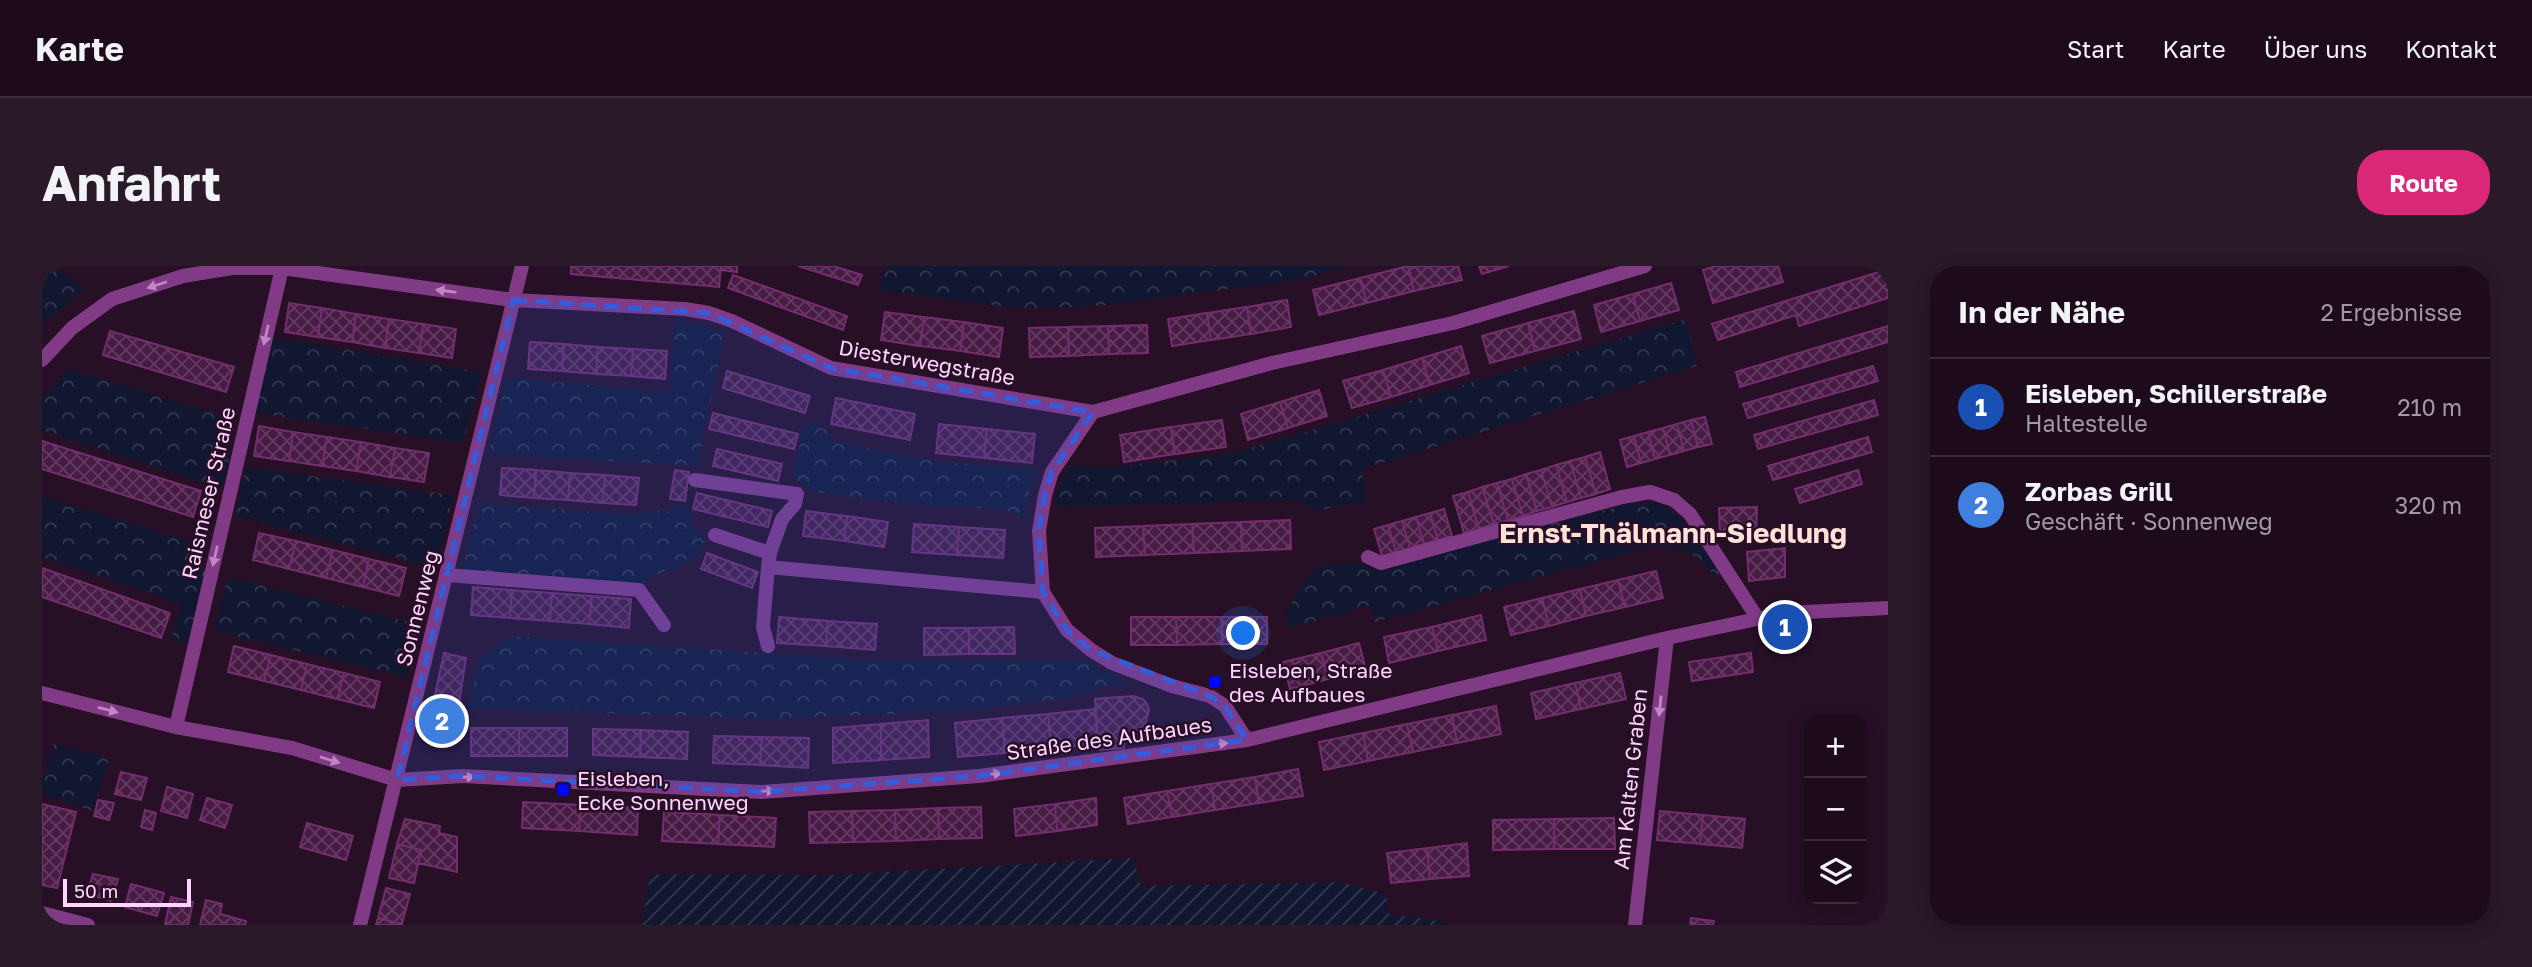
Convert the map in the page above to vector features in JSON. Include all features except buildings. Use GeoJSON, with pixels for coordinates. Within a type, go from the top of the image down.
{"type":"FeatureCollection","features":[{"type":"Feature","properties":{"kind":"street","name":"Sonnenweg"},"geometry":{"type":"LineString","coordinates":[[360,925],[522,266]]}},
{"type":"Feature","properties":{"kind":"street","name":"Diesterwegstraße"},"geometry":{"type":"LineString","coordinates":[[513,300],[685,309],[709,313],[732,321],[831,368],[1093,412],[1272,363],[1453,323],[1644,266]]}},
{"type":"Feature","properties":{"kind":"street"},"geometry":{"type":"LineString","coordinates":[[42,360],[72,328],[112,299],[183,276],[232,268],[292,268],[513,300]]}},
{"type":"Feature","properties":{"kind":"street","name":"Raismeser Straße"},"geometry":{"type":"LineString","coordinates":[[176,727],[292,268]]}},
{"type":"Feature","properties":{"kind":"street"},"geometry":{"type":"LineString","coordinates":[[1093,412],[1052,472],[1045,495],[1039,531],[1043,592],[1068,630],[1091,650],[1112,663],[1172,686],[1210,696],[1225,706],[1247,740]]}},
{"type":"Feature","properties":{"kind":"street"},"geometry":{"type":"LineString","coordinates":[[695,480],[797,494],[794,504],[782,519],[769,560],[762,626],[768,646]]}},
{"type":"Feature","properties":{"kind":"street"},"geometry":{"type":"LineString","coordinates":[[1368,557],[1381,563],[1650,492],[1674,500],[1690,514],[1758,619]]}},
{"type":"Feature","properties":{"kind":"street"},"geometry":{"type":"LineString","coordinates":[[715,535],[769,560],[1043,592]]}},
{"type":"Feature","properties":{"kind":"street"},"geometry":{"type":"LineString","coordinates":[[447,575],[639,590],[664,625]]}},
{"type":"Feature","properties":{"kind":"street","name":"Straße des Aufbaues"},"geometry":{"type":"LineString","coordinates":[[397,780],[463,776],[761,792],[979,776],[1247,740],[1667,638],[1786,613],[1888,608]]}},
{"type":"Feature","properties":{"kind":"street","name":"Am Kalten Graben"},"geometry":{"type":"LineString","coordinates":[[1635,925],[1667,638]]}},
{"type":"Feature","properties":{"kind":"street"},"geometry":{"type":"LineString","coordinates":[[42,693],[176,727],[292,748],[397,780]]}},
{"type":"Feature","properties":{"kind":"street"},"geometry":{"type":"LineString","coordinates":[[42,914],[88,925]]}},
{"type":"Feature","properties":{"kind":"highlighted area"},"geometry":{"type":"Polygon","coordinates":[[[513,300],[709,313],[831,368],[1093,412],[1052,472],[1045,495],[1039,531],[1043,592],[1067,630],[1091,650],[1210,696],[1225,706],[1247,740],[979,776],[761,792],[463,776],[397,780],[513,300]]]}},
{"type":"Feature","properties":{"kind":"green space"},"geometry":{"type":"Polygon","coordinates":[[[42,266],[52,266],[87,288],[42,324],[42,266]]]}},
{"type":"Feature","properties":{"kind":"green space"},"geometry":{"type":"Polygon","coordinates":[[[885,266],[1348,266],[1304,279],[1108,305],[1022,309],[880,290],[885,266]]]}},
{"type":"Feature","properties":{"kind":"green space"},"geometry":{"type":"Polygon","coordinates":[[[1686,319],[1697,366],[1362,469],[1366,502],[1312,511],[1301,500],[1061,507],[1055,502],[1060,484],[1071,465],[1103,468],[1231,454],[1686,319]]]}},
{"type":"Feature","properties":{"kind":"green space"},"geometry":{"type":"Polygon","coordinates":[[[675,320],[707,326],[725,334],[697,466],[488,454],[507,378],[669,392],[675,320]]]}},
{"type":"Feature","properties":{"kind":"green space"},"geometry":{"type":"Polygon","coordinates":[[[271,337],[482,372],[463,443],[269,415],[254,409],[271,337]]]}},
{"type":"Feature","properties":{"kind":"green space"},"geometry":{"type":"Polygon","coordinates":[[[70,369],[226,417],[219,444],[232,448],[223,489],[42,430],[42,399],[70,369]]]}},
{"type":"Feature","properties":{"kind":"green space"},"geometry":{"type":"Polygon","coordinates":[[[815,423],[825,427],[832,441],[936,462],[1040,469],[1029,492],[1025,517],[1002,509],[913,505],[810,491],[793,477],[804,424],[815,423]]]}},
{"type":"Feature","properties":{"kind":"green space"},"geometry":{"type":"Polygon","coordinates":[[[245,467],[453,495],[437,568],[236,516],[245,467]]]}},
{"type":"Feature","properties":{"kind":"green space"},"geometry":{"type":"Polygon","coordinates":[[[42,496],[196,543],[191,565],[206,571],[189,645],[171,640],[182,604],[42,557],[42,496]]]}},
{"type":"Feature","properties":{"kind":"green space"},"geometry":{"type":"Polygon","coordinates":[[[1657,502],[1687,524],[1721,574],[1715,576],[1687,552],[1650,547],[1375,622],[1371,605],[1289,628],[1285,612],[1316,566],[1365,562],[1374,570],[1632,503],[1657,502]]]}},
{"type":"Feature","properties":{"kind":"green space"},"geometry":{"type":"Polygon","coordinates":[[[479,503],[634,515],[642,510],[672,512],[672,507],[687,504],[693,511],[690,524],[705,536],[701,553],[671,573],[669,569],[637,585],[462,570],[479,503]]]}},
{"type":"Feature","properties":{"kind":"green space"},"geometry":{"type":"Polygon","coordinates":[[[228,577],[421,625],[407,677],[214,631],[228,577]]]}},
{"type":"Feature","properties":{"kind":"green space"},"geometry":{"type":"Polygon","coordinates":[[[510,636],[853,659],[965,662],[1082,659],[1130,685],[1103,686],[1074,697],[975,710],[769,719],[467,708],[480,659],[510,636]]]}},
{"type":"Feature","properties":{"kind":"green space"},"geometry":{"type":"Polygon","coordinates":[[[54,744],[109,758],[93,811],[42,794],[42,780],[54,744]]]}},
{"type":"Feature","properties":{"kind":"green space"},"geometry":{"type":"Polygon","coordinates":[[[1133,858],[1141,886],[1340,882],[1386,894],[1389,914],[1445,922],[1445,925],[642,925],[650,874],[830,875],[1133,858]]]}},
{"type":"Feature","properties":{"kind":"place","name":"Eisleben, Schillerstraße"},"geometry":{"type":"Point","coordinates":[1785,627]}},
{"type":"Feature","properties":{"kind":"place","name":"Eisleben, Straße des Aufbaues"},"geometry":{"type":"Point","coordinates":[1215,682]}},
{"type":"Feature","properties":{"kind":"place","name":"Zorbas Grill"},"geometry":{"type":"Point","coordinates":[442,721]}},
{"type":"Feature","properties":{"kind":"place","name":"Eisleben, Ecke Sonnenweg"},"geometry":{"type":"Point","coordinates":[563,790]}},
{"type":"Feature","properties":{"kind":"district","name":"Ernst-Thälmann-Siedlung"},"geometry":{"type":"Point","coordinates":[1673,532]}}]}
